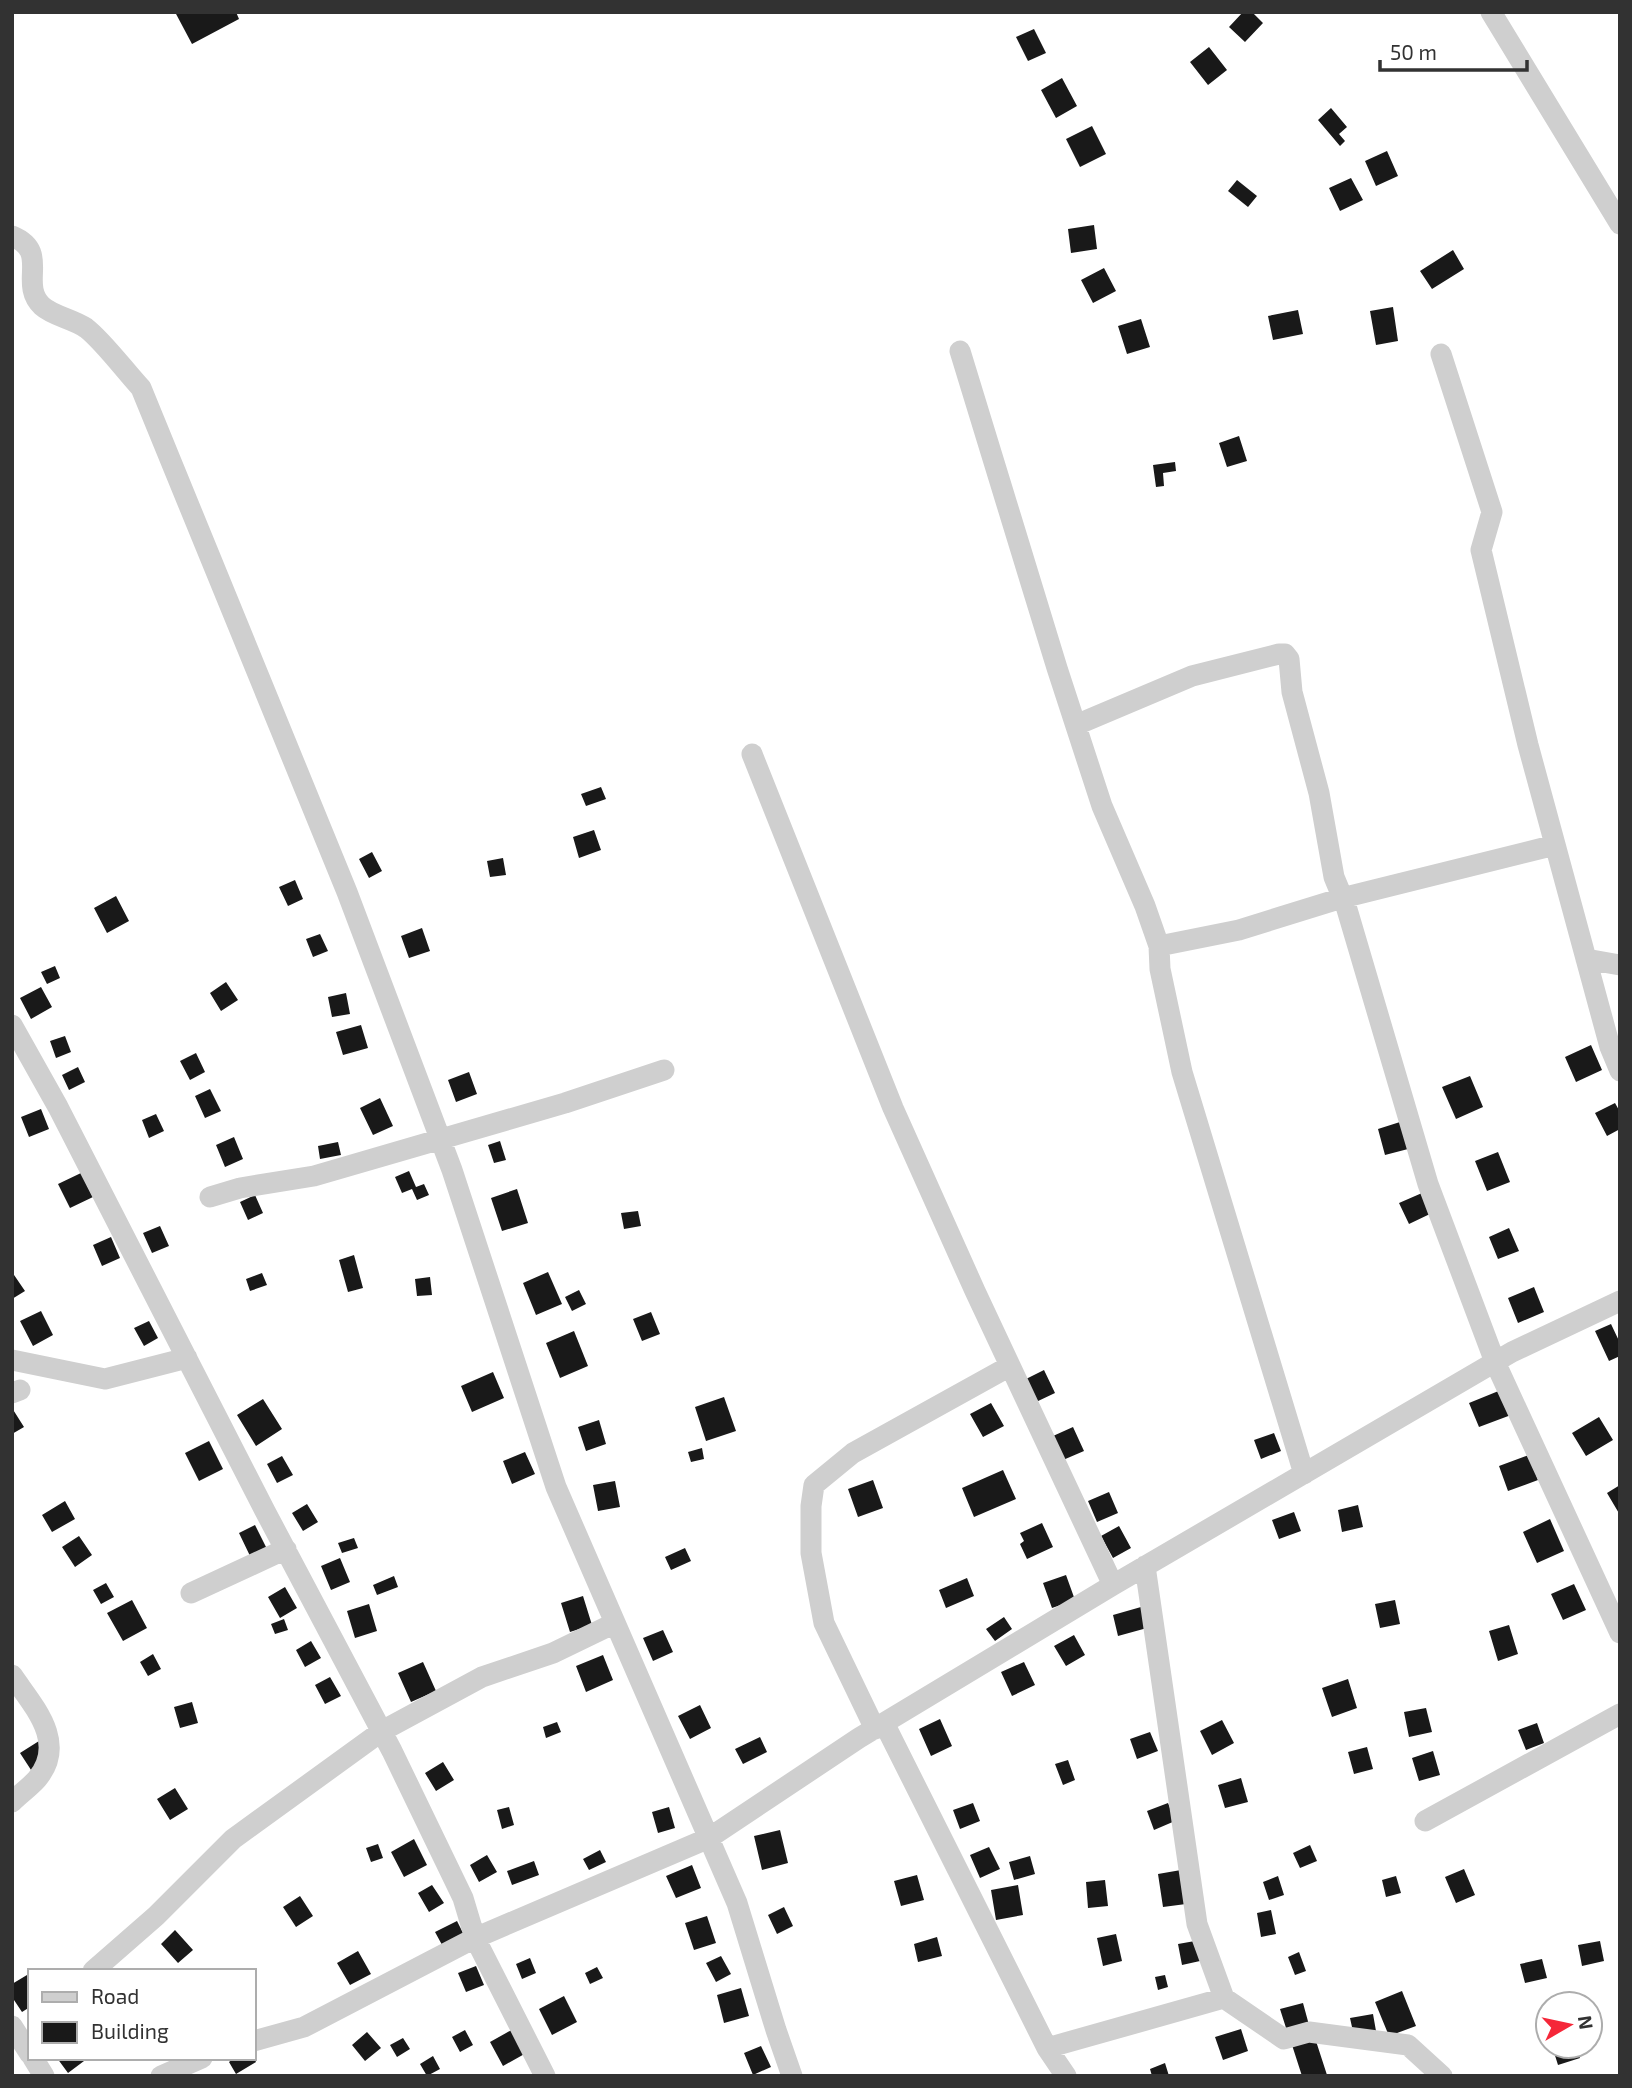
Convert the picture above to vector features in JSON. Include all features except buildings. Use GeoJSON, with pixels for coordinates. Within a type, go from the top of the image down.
{"type":"FeatureCollection","features":[{"type":"Feature","properties":{"kind":"street"},"geometry":{"type":"LineString","coordinates":[[1491,12],[1620,224]]}},
{"type":"Feature","properties":{"kind":"street"},"geometry":{"type":"LineString","coordinates":[[12,236],[24,241],[31,250],[32,288],[42,306],[86,328],[142,388],[347,892],[441,1140],[555,1486],[737,1903],[792,2076]]}},
{"type":"Feature","properties":{"kind":"street"},"geometry":{"type":"LineString","coordinates":[[960,351],[1102,806],[1145,906],[1159,946],[1160,969],[1182,1072],[1304,1474]]}},
{"type":"Feature","properties":{"kind":"street"},"geometry":{"type":"LineString","coordinates":[[1441,354],[1492,512],[1481,550],[1528,745],[1610,1047],[1620,1071]]}},
{"type":"Feature","properties":{"kind":"street"},"geometry":{"type":"LineString","coordinates":[[1076,725],[1192,676],[1285,654],[1289,659],[1292,692],[1319,793],[1334,877],[1428,1184],[1495,1362],[1620,1633]]}},
{"type":"Feature","properties":{"kind":"street"},"geometry":{"type":"LineString","coordinates":[[752,754],[893,1108],[1113,1585]]}},
{"type":"Feature","properties":{"kind":"street"},"geometry":{"type":"LineString","coordinates":[[1159,946],[1240,930],[1342,898],[1555,845]]}},
{"type":"Feature","properties":{"kind":"street"},"geometry":{"type":"LineString","coordinates":[[1586,959],[1620,965]]}},
{"type":"Feature","properties":{"kind":"street"},"geometry":{"type":"LineString","coordinates":[[12,1025],[58,1107],[382,1731],[463,1898],[475,1938],[545,2076]]}},
{"type":"Feature","properties":{"kind":"street"},"geometry":{"type":"LineString","coordinates":[[211,1197],[240,1188],[314,1176],[565,1103],[664,1070]]}},
{"type":"Feature","properties":{"kind":"street"},"geometry":{"type":"LineString","coordinates":[[256,2040],[304,2026],[475,1938],[709,1838],[879,1726],[1145,1566],[1495,1362],[1620,1301]]}},
{"type":"Feature","properties":{"kind":"street"},"geometry":{"type":"LineString","coordinates":[[12,1360],[105,1380],[187,1358]]}},
{"type":"Feature","properties":{"kind":"street"},"geometry":{"type":"LineString","coordinates":[[1010,1366],[853,1452],[814,1485],[811,1553],[824,1623],[1047,2048],[1066,2076]]}},
{"type":"Feature","properties":{"kind":"street"},"geometry":{"type":"LineString","coordinates":[[191,1593],[286,1549]]}},
{"type":"Feature","properties":{"kind":"street"},"geometry":{"type":"LineString","coordinates":[[1145,1566],[1197,1924],[1224,1998],[1284,2039],[1309,2032],[1408,2046],[1442,2076]]}},
{"type":"Feature","properties":{"kind":"street"},"geometry":{"type":"LineString","coordinates":[[95,1969],[156,1916],[233,1839],[382,1731],[482,1677],[553,1653],[615,1623]]}},
{"type":"Feature","properties":{"kind":"street"},"geometry":{"type":"LineString","coordinates":[[12,1675],[44,1723],[50,1738],[50,1753],[38,1777],[12,1802]]}},
{"type":"Feature","properties":{"kind":"street"},"geometry":{"type":"LineString","coordinates":[[1425,1821],[1620,1714]]}},
{"type":"Feature","properties":{"kind":"street"},"geometry":{"type":"LineString","coordinates":[[1047,2048],[1224,1998]]}},
{"type":"Feature","properties":{"kind":"street"},"geometry":{"type":"LineString","coordinates":[[34,2060],[44,2076]]}},
{"type":"Feature","properties":{"kind":"street"},"geometry":{"type":"LineString","coordinates":[[161,2076],[197,2060]]}}]}
